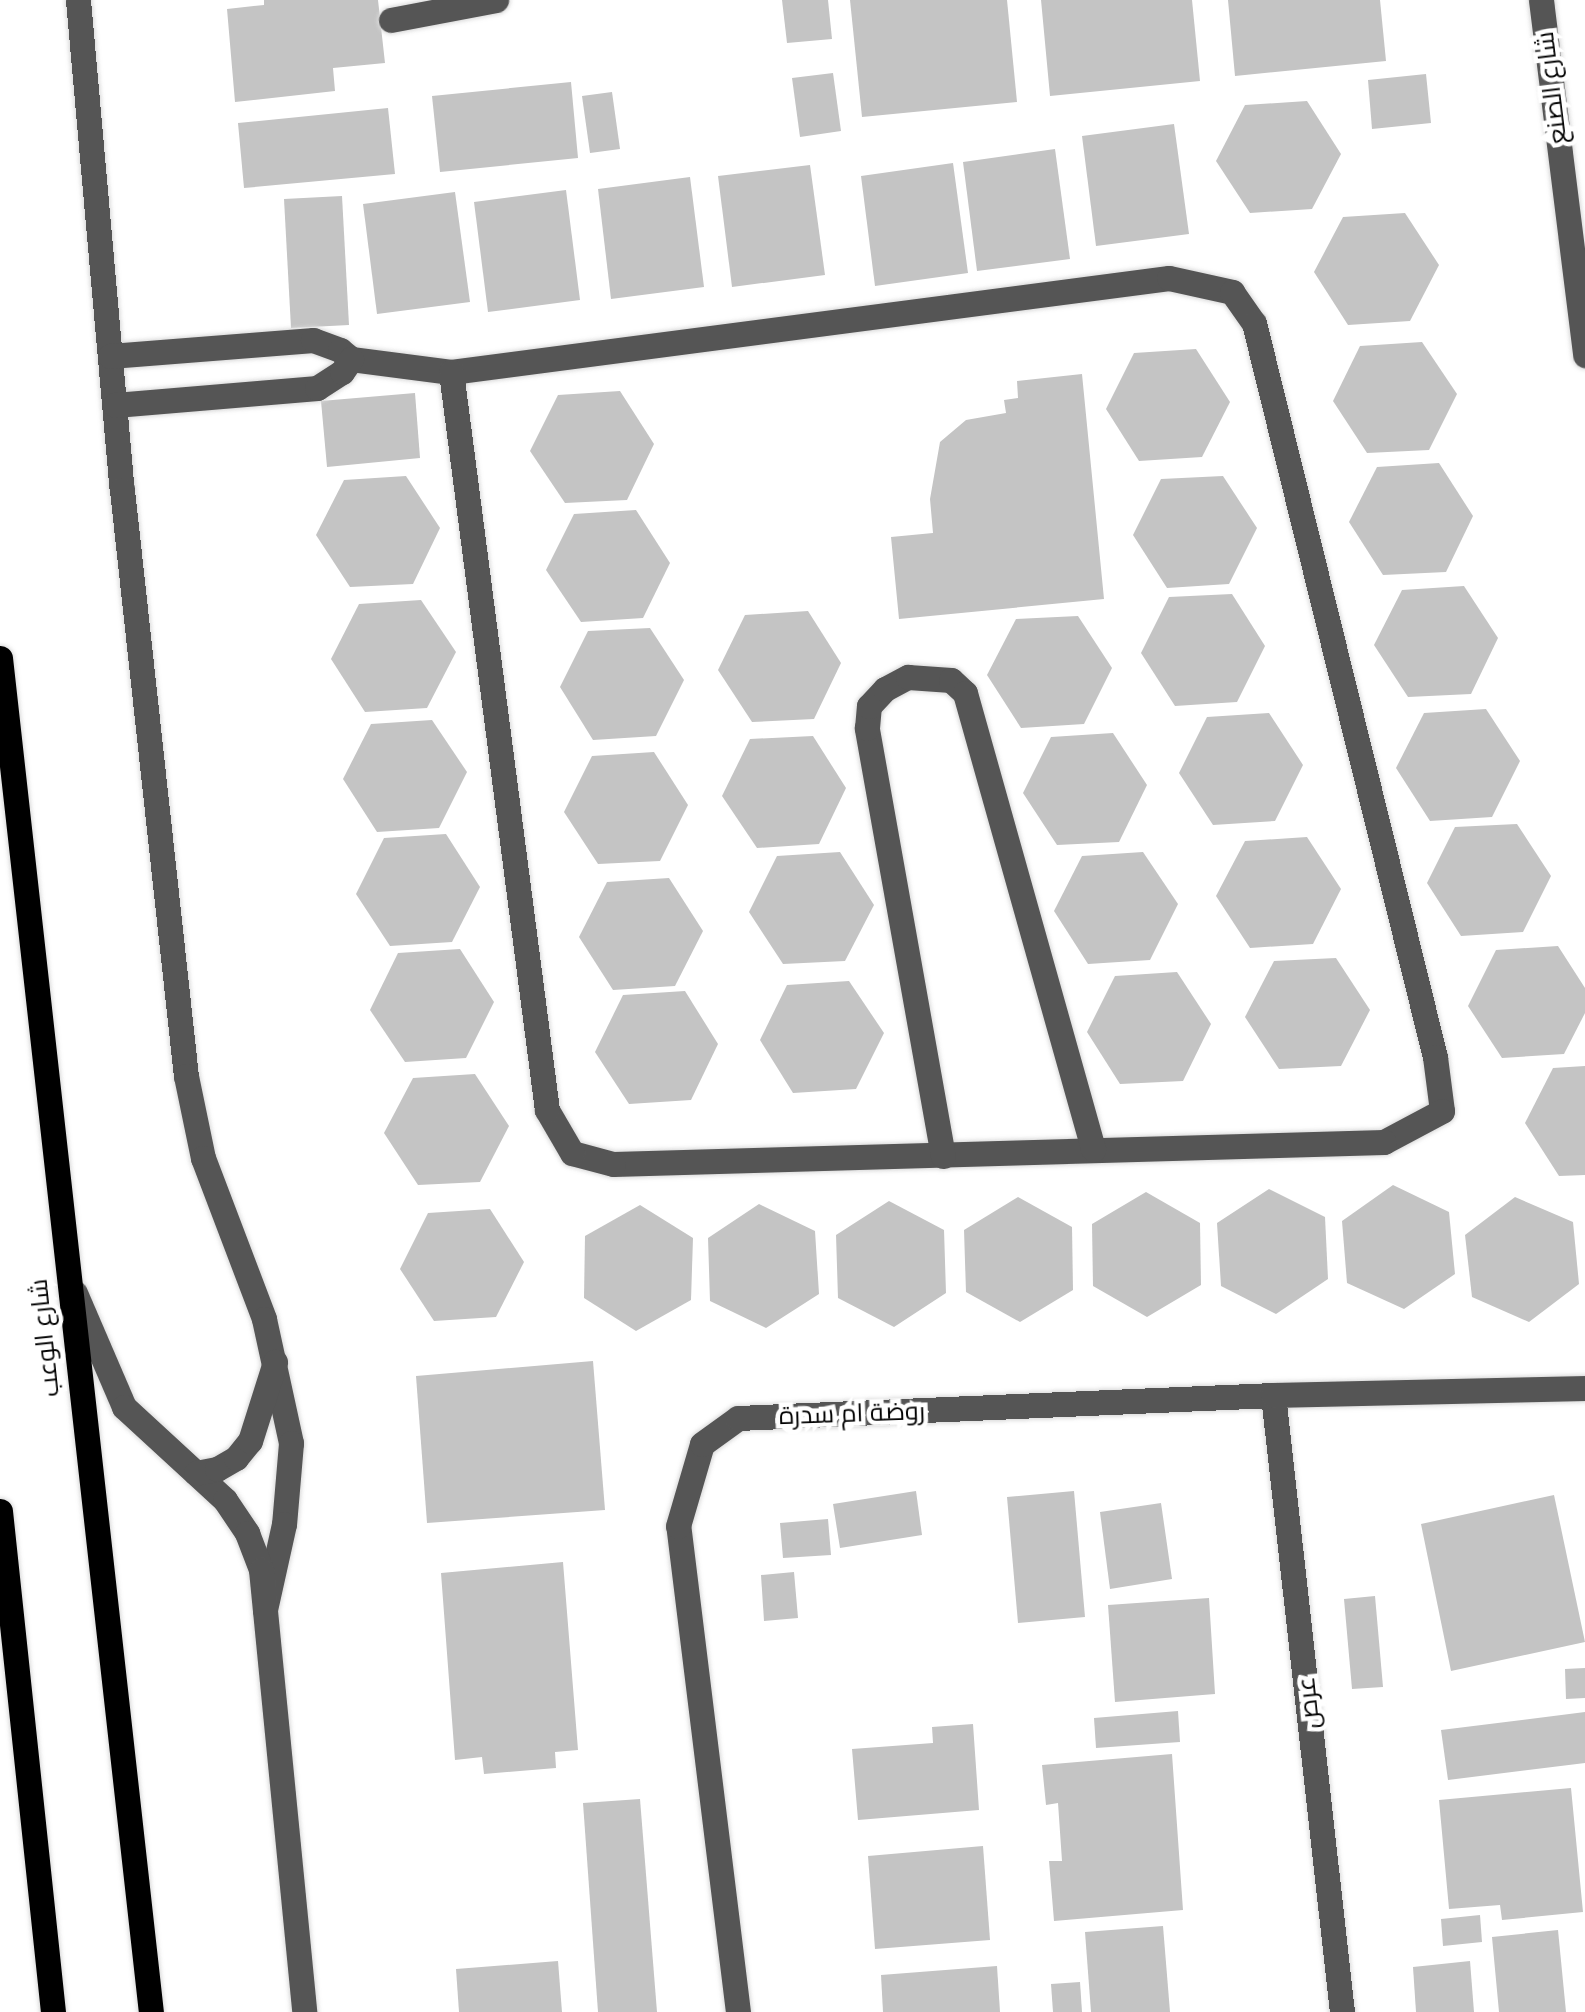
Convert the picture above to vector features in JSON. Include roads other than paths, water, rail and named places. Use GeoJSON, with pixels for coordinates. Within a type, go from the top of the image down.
{"type":"FeatureCollection","features":[{"type":"Feature","properties":{"kind":"main road","name":"شارع الوعب"},"geometry":{"type":"LineString","coordinates":[[0,658],[151,2012]]}},
{"type":"Feature","properties":{"kind":"main road"},"geometry":{"type":"LineString","coordinates":[[0,1511],[53,2012]]}},
{"type":"Feature","properties":{"kind":"street"},"geometry":{"type":"LineString","coordinates":[[78,0],[110,356],[186,1076],[204,1158],[249,1276],[275,1362],[291,1443],[290,1483],[264,1610]]}},
{"type":"Feature","properties":{"kind":"street"},"geometry":{"type":"LineString","coordinates":[[391,20],[496,0]]}},
{"type":"Feature","properties":{"kind":"street","name":"شارع الصنع"},"geometry":{"type":"LineString","coordinates":[[1540,0],[1585,356]]}},
{"type":"Feature","properties":{"kind":"street"},"geometry":{"type":"LineString","coordinates":[[110,356],[313,340],[340,350],[350,359],[451,372],[1169,278],[1232,292],[1254,323],[1434,1057],[1442,1111],[1384,1142],[613,1164],[572,1153],[547,1110],[451,372]]}},
{"type":"Feature","properties":{"kind":"street"},"geometry":{"type":"LineString","coordinates":[[115,405],[317,388],[342,372],[350,359]]}},
{"type":"Feature","properties":{"kind":"street"},"geometry":{"type":"LineString","coordinates":[[942,1156],[867,728],[869,706],[885,689],[908,677],[951,680],[964,693],[1093,1149]]}},
{"type":"Feature","properties":{"kind":"street"},"geometry":{"type":"LineString","coordinates":[[67,1275],[124,1407],[225,1500],[247,1533],[260,1570],[304,2012]]}},
{"type":"Feature","properties":{"kind":"street"},"geometry":{"type":"LineString","coordinates":[[196,1473],[217,1469],[236,1458],[250,1441],[275,1362]]}},
{"type":"Feature","properties":{"kind":"street","name":"روضة ام سدرة"},"geometry":{"type":"LineString","coordinates":[[738,2012],[678,1526],[702,1444],[738,1418],[1273,1395],[1585,1388]]}},
{"type":"Feature","properties":{"kind":"street","name":"عرص"},"geometry":{"type":"LineString","coordinates":[[1273,1395],[1342,2012]]}}]}
